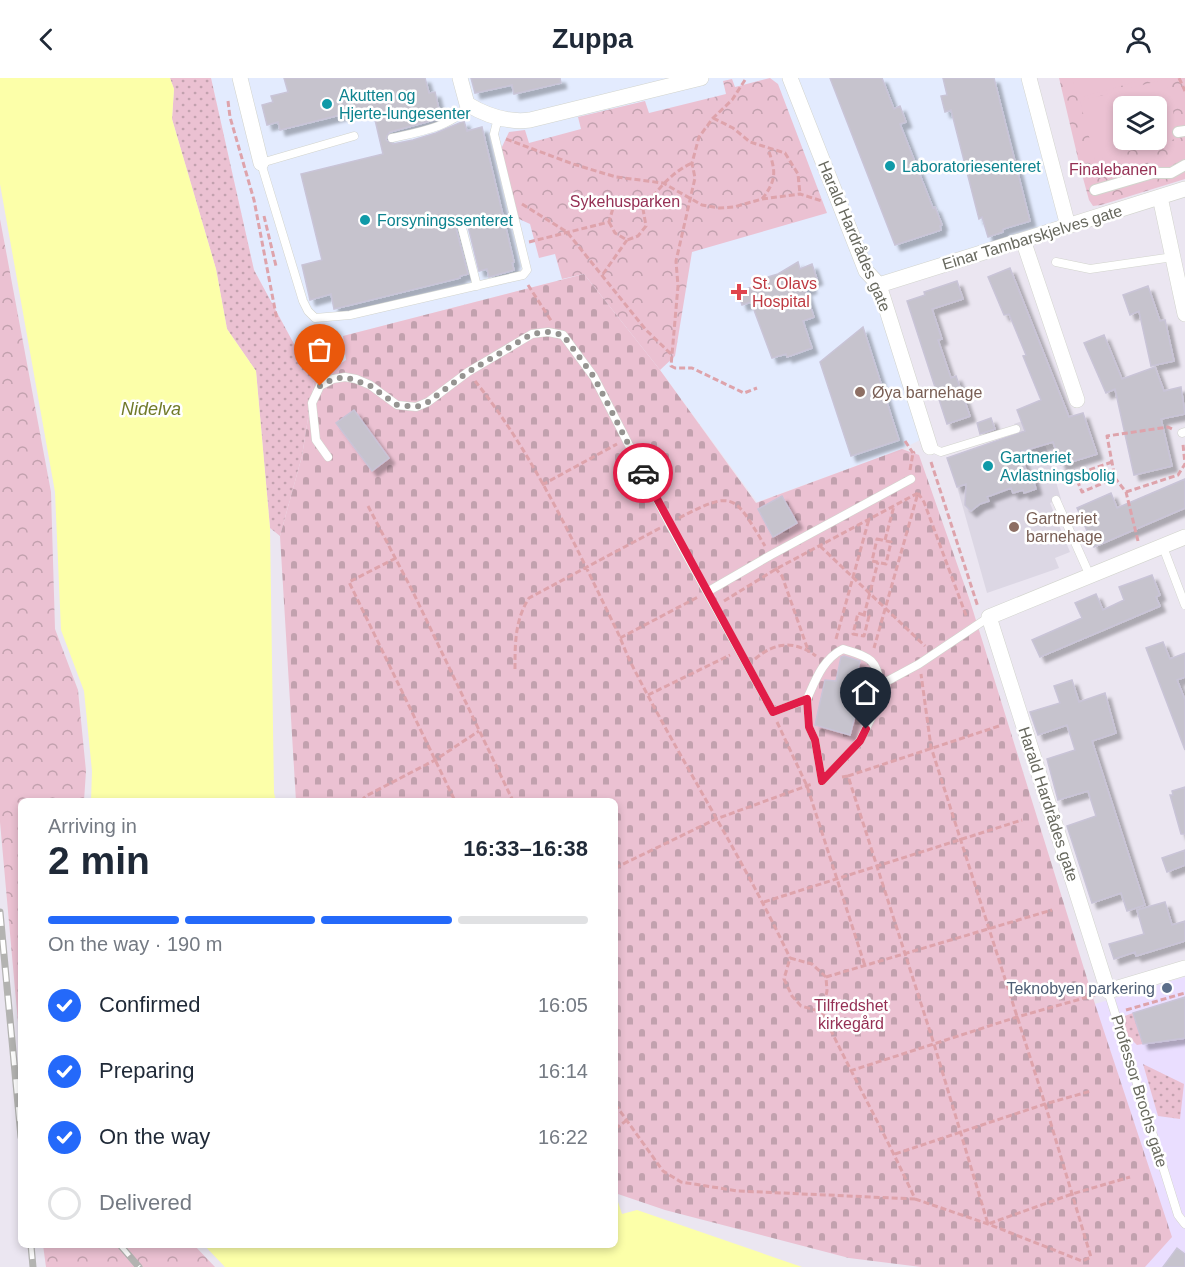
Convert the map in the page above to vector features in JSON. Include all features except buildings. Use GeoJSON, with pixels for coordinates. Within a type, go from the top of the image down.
{"type":"FeatureCollection","features":[{"type":"Feature","properties":{"kind":"street"},"geometry":{"type":"LineString","coordinates":[[240,78],[261,163]]}},
{"type":"Feature","properties":{"kind":"street"},"geometry":{"type":"LineString","coordinates":[[460,78],[467,104],[481,113],[514,122],[701,78]]}},
{"type":"Feature","properties":{"kind":"street","name":"Harald Hardrådes gate"},"geometry":{"type":"LineString","coordinates":[[790,78],[866,271],[879,285],[930,447]]}},
{"type":"Feature","properties":{"kind":"street"},"geometry":{"type":"LineString","coordinates":[[1029,78],[1068,226]]}},
{"type":"Feature","properties":{"kind":"street"},"geometry":{"type":"LineString","coordinates":[[1095,189],[1153,173],[1171,173],[1185,165]]}},
{"type":"Feature","properties":{"kind":"street","name":"Einar Tambarskjelves gate"},"geometry":{"type":"LineString","coordinates":[[879,285],[1185,189]]}},
{"type":"Feature","properties":{"kind":"street"},"geometry":{"type":"LineString","coordinates":[[1160,197],[1185,314]]}},
{"type":"Feature","properties":{"kind":"street"},"geometry":{"type":"LineString","coordinates":[[1023,240],[1077,400]]}},
{"type":"Feature","properties":{"kind":"street"},"geometry":{"type":"LineString","coordinates":[[989,617],[1185,537]]}},
{"type":"Feature","properties":{"kind":"street","name":"Harald Hardrådes gate"},"geometry":{"type":"LineString","coordinates":[[989,617],[1108,991]]}},
{"type":"Feature","properties":{"kind":"street"},"geometry":{"type":"LineString","coordinates":[[1108,991],[1185,968]]}},
{"type":"Feature","properties":{"kind":"lane"},"geometry":{"type":"LineString","coordinates":[[392,138],[444,124],[464,112],[467,104]]}},
{"type":"Feature","properties":{"kind":"lane"},"geometry":{"type":"LineString","coordinates":[[354,136],[261,163],[303,301],[315,318],[351,315],[523,275],[527,270],[522,244],[494,134],[498,118]]}},
{"type":"Feature","properties":{"kind":"lane"},"geometry":{"type":"LineString","coordinates":[[461,224],[477,286]]}},
{"type":"Feature","properties":{"kind":"lane"},"geometry":{"type":"LineString","coordinates":[[1056,262],[1090,269],[1173,257]]}},
{"type":"Feature","properties":{"kind":"lane"},"geometry":{"type":"LineString","coordinates":[[328,457],[316,440],[312,403],[320,386],[333,379],[345,377],[369,385],[397,405],[416,407],[428,402],[468,372],[532,334],[548,332],[563,335],[594,377],[669,522],[773,712],[807,699]]}},
{"type":"Feature","properties":{"kind":"lane"},"geometry":{"type":"LineString","coordinates":[[930,447],[941,452],[1016,429]]}},
{"type":"Feature","properties":{"kind":"lane"},"geometry":{"type":"LineString","coordinates":[[707,592],[768,556],[911,479]]}},
{"type":"Feature","properties":{"kind":"lane"},"geometry":{"type":"LineString","coordinates":[[1056,500],[1090,577]]}},
{"type":"Feature","properties":{"kind":"lane"},"geometry":{"type":"LineString","coordinates":[[1163,547],[1185,605]]}},
{"type":"Feature","properties":{"kind":"lane"},"geometry":{"type":"LineString","coordinates":[[880,684],[920,664],[989,617]]}},
{"type":"Feature","properties":{"kind":"lane"},"geometry":{"type":"LineString","coordinates":[[843,649],[871,658],[878,669],[880,684],[871,718],[860,741],[822,781],[815,740],[809,727],[807,699],[825,663],[843,649]]}},
{"type":"Feature","properties":{"kind":"lane","name":"Professor Brochs gate"},"geometry":{"type":"LineString","coordinates":[[1108,991],[1178,1215],[1185,1224]]}},
{"type":"Feature","properties":{"kind":"path"},"geometry":{"type":"LineString","coordinates":[[1179,78],[1185,91]]}},
{"type":"Feature","properties":{"kind":"path"},"geometry":{"type":"LineString","coordinates":[[745,80],[732,100],[712,118],[699,137],[692,163],[695,178],[676,261],[678,286],[671,366],[692,368],[744,393],[757,388]]}},
{"type":"Feature","properties":{"kind":"path"},"geometry":{"type":"LineString","coordinates":[[228,93],[230,117],[254,200],[277,320]]}},
{"type":"Feature","properties":{"kind":"path"},"geometry":{"type":"LineString","coordinates":[[712,118],[733,128],[750,142],[784,153],[798,174],[800,194]]}},
{"type":"Feature","properties":{"kind":"path"},"geometry":{"type":"LineString","coordinates":[[494,134],[573,164],[616,177],[663,183],[702,205],[719,208],[747,205],[762,199],[800,194],[816,201],[827,202]]}},
{"type":"Feature","properties":{"kind":"path"},"geometry":{"type":"LineString","coordinates":[[762,199],[774,178],[774,164],[768,149]]}},
{"type":"Feature","properties":{"kind":"path"},"geometry":{"type":"LineString","coordinates":[[603,274],[627,240],[638,236],[646,226],[643,209],[663,183],[678,169],[692,163]]}},
{"type":"Feature","properties":{"kind":"path"},"geometry":{"type":"LineString","coordinates":[[511,201],[523,204],[567,232],[646,330],[671,354]]}},
{"type":"Feature","properties":{"kind":"path"},"geometry":{"type":"LineString","coordinates":[[627,240],[615,233],[609,222],[613,208],[620,204],[632,204],[643,209]]}},
{"type":"Feature","properties":{"kind":"path"},"geometry":{"type":"LineString","coordinates":[[522,244],[609,222]]}},
{"type":"Feature","properties":{"kind":"path"},"geometry":{"type":"LineString","coordinates":[[523,275],[544,312],[563,335]]}},
{"type":"Feature","properties":{"kind":"path"},"geometry":{"type":"LineString","coordinates":[[468,372],[500,412],[542,484],[648,695],[764,902],[790,958],[784,979],[792,996],[801,1006],[822,1012]]}},
{"type":"Feature","properties":{"kind":"path"},"geometry":{"type":"LineString","coordinates":[[1126,492],[1178,475],[1185,464],[1183,433],[1168,427],[1107,436],[1115,478],[1126,492],[1138,541]]}},
{"type":"Feature","properties":{"kind":"path"},"geometry":{"type":"LineString","coordinates":[[542,484],[626,440]]}},
{"type":"Feature","properties":{"kind":"path"},"geometry":{"type":"LineString","coordinates":[[905,441],[913,453]]}},
{"type":"Feature","properties":{"kind":"path"},"geometry":{"type":"LineString","coordinates":[[913,453],[930,447],[931,460],[980,612],[989,617]]}},
{"type":"Feature","properties":{"kind":"path"},"geometry":{"type":"LineString","coordinates":[[913,453],[909,466],[911,479],[924,502],[971,629]]}},
{"type":"Feature","properties":{"kind":"path"},"geometry":{"type":"LineString","coordinates":[[1112,462],[1075,475],[1082,492],[1115,478]]}},
{"type":"Feature","properties":{"kind":"path"},"geometry":{"type":"LineString","coordinates":[[715,607],[776,569],[918,493]]}},
{"type":"Feature","properties":{"kind":"path"},"geometry":{"type":"LineString","coordinates":[[871,658],[918,493]]}},
{"type":"Feature","properties":{"kind":"path"},"geometry":{"type":"LineString","coordinates":[[515,669],[515,637],[520,612],[529,598],[711,501],[728,500],[742,509],[782,576],[808,650]]}},
{"type":"Feature","properties":{"kind":"path"},"geometry":{"type":"LineString","coordinates":[[368,506],[396,558],[512,798]]}},
{"type":"Feature","properties":{"kind":"path"},"geometry":{"type":"LineString","coordinates":[[885,540],[894,506]]}},
{"type":"Feature","properties":{"kind":"path"},"geometry":{"type":"LineString","coordinates":[[835,653],[835,644],[869,519]]}},
{"type":"Feature","properties":{"kind":"path"},"geometry":{"type":"LineString","coordinates":[[877,539],[885,540],[891,542],[886,564],[872,561],[877,539]]}},
{"type":"Feature","properties":{"kind":"path"},"geometry":{"type":"LineString","coordinates":[[820,546],[933,655]]}},
{"type":"Feature","properties":{"kind":"path"},"geometry":{"type":"LineString","coordinates":[[396,558],[349,582],[454,798]]}},
{"type":"Feature","properties":{"kind":"path"},"geometry":{"type":"LineString","coordinates":[[864,615],[878,562]]}},
{"type":"Feature","properties":{"kind":"path"},"geometry":{"type":"LineString","coordinates":[[620,638],[707,592]]}},
{"type":"Feature","properties":{"kind":"path"},"geometry":{"type":"LineString","coordinates":[[858,613],[864,615],[869,616],[864,636],[852,634],[858,613]]}},
{"type":"Feature","properties":{"kind":"path"},"geometry":{"type":"LineString","coordinates":[[748,666],[765,651],[776,645],[794,645],[808,650],[825,663]]}},
{"type":"Feature","properties":{"kind":"path"},"geometry":{"type":"LineString","coordinates":[[648,695],[739,651]]}},
{"type":"Feature","properties":{"kind":"path"},"geometry":{"type":"LineString","coordinates":[[618,1108],[663,1171],[681,1182],[738,1191],[915,1199],[988,1224],[1082,1261],[1091,1257],[1045,1104],[931,747],[920,664]]}},
{"type":"Feature","properties":{"kind":"path"},"geometry":{"type":"LineString","coordinates":[[773,712],[807,786],[865,966]]}},
{"type":"Feature","properties":{"kind":"path"},"geometry":{"type":"LineString","coordinates":[[618,867],[716,819],[822,781],[848,776],[999,726]]}},
{"type":"Feature","properties":{"kind":"path"},"geometry":{"type":"LineString","coordinates":[[364,798],[435,760],[479,732]]}},
{"type":"Feature","properties":{"kind":"path"},"geometry":{"type":"LineString","coordinates":[[848,776],[988,1224]]}},
{"type":"Feature","properties":{"kind":"path"},"geometry":{"type":"LineString","coordinates":[[764,902],[1022,820]]}},
{"type":"Feature","properties":{"kind":"path"},"geometry":{"type":"LineString","coordinates":[[826,977],[1052,910]]}},
{"type":"Feature","properties":{"kind":"path"},"geometry":{"type":"LineString","coordinates":[[790,958],[812,964],[826,977],[822,1012],[850,1071],[895,1154],[915,1199]]}},
{"type":"Feature","properties":{"kind":"path"},"geometry":{"type":"LineString","coordinates":[[850,1071],[1017,1017],[1108,991]]}},
{"type":"Feature","properties":{"kind":"path"},"geometry":{"type":"LineString","coordinates":[[1116,1014],[1185,993]]}},
{"type":"Feature","properties":{"kind":"path"},"geometry":{"type":"LineString","coordinates":[[895,1154],[1091,1091]]}},
{"type":"Feature","properties":{"kind":"path"},"geometry":{"type":"LineString","coordinates":[[618,1127],[627,1120]]}},
{"type":"Feature","properties":{"kind":"path"},"geometry":{"type":"LineString","coordinates":[[988,1224],[1072,1194],[1130,1177]]}},
{"type":"Feature","properties":{"kind":"shaded area","name":"St. Olavs Hospital"},"geometry":{"type":"Polygon","coordinates":[[[211,78],[1029,78],[1068,226],[879,285],[926,437],[902,449],[757,502],[660,370],[584,274],[343,336],[346,360],[314,381],[254,270],[211,78]]]}},
{"type":"Feature","properties":{"kind":"shaded area","name":"Gartneriet barnehage"},"geometry":{"type":"Polygon","coordinates":[[[1037,416],[1061,499],[1050,503],[1070,552],[1055,558],[1059,568],[987,593],[949,458],[1018,434],[1014,424],[1037,416]]]}},
{"type":"Feature","properties":{"kind":"shaded area"},"geometry":{"type":"Polygon","coordinates":[[[1185,977],[1185,1267],[1145,1267],[1095,1004],[1185,977]]]}},
{"type":"Feature","properties":{"kind":"green space"},"geometry":{"type":"Polygon","coordinates":[[[170,78],[211,78],[254,270],[314,381],[302,456],[280,536],[270,528],[256,371],[227,329],[216,269],[172,119],[174,89],[170,78]]]}},
{"type":"Feature","properties":{"kind":"green space","name":"Sykehusparken"},"geometry":{"type":"Polygon","coordinates":[[[770,78],[778,84],[827,213],[692,252],[675,356],[660,370],[584,274],[562,279],[555,254],[539,258],[530,224],[519,219],[501,149],[509,132],[525,130],[529,143],[581,129],[578,117],[645,101],[649,113],[726,94],[723,81],[732,79],[735,87],[770,78]]]}},
{"type":"Feature","properties":{"kind":"green space","name":"Finalebanen"},"geometry":{"type":"Polygon","coordinates":[[[1059,78],[1185,78],[1185,179],[1101,205],[1093,206],[1089,200],[1059,78]]]}},
{"type":"Feature","properties":{"kind":"green space"},"geometry":{"type":"Polygon","coordinates":[[[1072,78],[1134,78],[1135,82],[1078,98],[1072,78]]]}},
{"type":"Feature","properties":{"kind":"green space"},"geometry":{"type":"Polygon","coordinates":[[[1166,79],[1179,138],[1167,141],[1167,96],[1113,96],[1113,150],[1133,150],[1095,160],[1080,101],[1166,79]]]}},
{"type":"Feature","properties":{"kind":"green space"},"geometry":{"type":"Polygon","coordinates":[[[0,219],[51,492],[55,629],[78,690],[86,771],[84,798],[18,798],[18,1023],[0,822],[0,219]]]}},
{"type":"Feature","properties":{"kind":"green space","name":"Tilfredshet kirkegård"},"geometry":{"type":"Polygon","coordinates":[[[584,274],[660,370],[756,503],[902,449],[919,455],[970,601],[1095,1004],[1172,1237],[1145,1267],[921,1267],[849,1258],[665,1210],[618,1194],[618,798],[296,798],[280,536],[302,456],[314,381],[346,360],[343,336],[584,274]]]}},
{"type":"Feature","properties":{"kind":"green space"},"geometry":{"type":"Polygon","coordinates":[[[1133,1013],[1143,1044],[1137,1045],[1127,1035],[1122,1017],[1133,1013]]]}},
{"type":"Feature","properties":{"kind":"green space"},"geometry":{"type":"Polygon","coordinates":[[[1143,1064],[1184,1084],[1180,1119],[1158,1116],[1143,1064]]]}},
{"type":"Feature","properties":{"kind":"green space"},"geometry":{"type":"Polygon","coordinates":[[[43,1248],[197,1248],[215,1267],[46,1267],[43,1248]]]}},
{"type":"Feature","properties":{"kind":"water","name":"Nidelva"},"geometry":{"type":"Polygon","coordinates":[[[0,78],[170,78],[174,89],[172,119],[216,269],[227,329],[256,371],[270,528],[275,798],[91,798],[92,771],[84,691],[61,630],[55,492],[0,184],[0,78]]]}},
{"type":"Feature","properties":{"kind":"water"},"geometry":{"type":"Polygon","coordinates":[[[618,1202],[622,1214],[637,1210],[802,1267],[225,1267],[207,1248],[618,1248],[618,1202]]]}},
{"type":"Feature","properties":{"kind":"railway"},"geometry":{"type":"LineString","coordinates":[[0,912],[18,1105]]}},
{"type":"Feature","properties":{"kind":"railway"},"geometry":{"type":"LineString","coordinates":[[31,1248],[33,1267]]}},
{"type":"Feature","properties":{"kind":"railway"},"geometry":{"type":"LineString","coordinates":[[123,1248],[139,1267]]}},
{"type":"Feature","properties":{"kind":"way so far"},"geometry":{"type":"LineString","coordinates":[[320,386],[333,379],[345,377],[369,385],[397,405],[416,407],[428,402],[468,372],[532,334],[548,332],[563,335],[594,377],[643,473]]}},
{"type":"Feature","properties":{"kind":"place","name":"Akutten og Hjerte-lungesenter"},"geometry":{"type":"Point","coordinates":[327,104]}},
{"type":"Feature","properties":{"kind":"place","name":"Laboratoriesenteret"},"geometry":{"type":"Point","coordinates":[890,166]}},
{"type":"Feature","properties":{"kind":"place","name":"Forsyningssenteret"},"geometry":{"type":"Point","coordinates":[365,220]}},
{"type":"Feature","properties":{"kind":"place","name":"St. Olavs Hospital"},"geometry":{"type":"Point","coordinates":[739,292]}},
{"type":"Feature","properties":{"kind":"place","name":"Øya barnehage"},"geometry":{"type":"Point","coordinates":[860,392]}},
{"type":"Feature","properties":{"kind":"place","name":"Gartneriet Avlastningsbolig"},"geometry":{"type":"Point","coordinates":[988,466]}},
{"type":"Feature","properties":{"kind":"place","name":"Gartneriet barnehage"},"geometry":{"type":"Point","coordinates":[1014,527]}},
{"type":"Feature","properties":{"kind":"place","name":"Teknobyen parkering"},"geometry":{"type":"Point","coordinates":[1167,988]}},
{"type":"Feature","properties":{"kind":"route"},"geometry":{"type":"LineString","coordinates":[[643,473],[773,712],[807,699],[809,727],[815,740],[822,781],[860,741],[866,729]]}}]}
